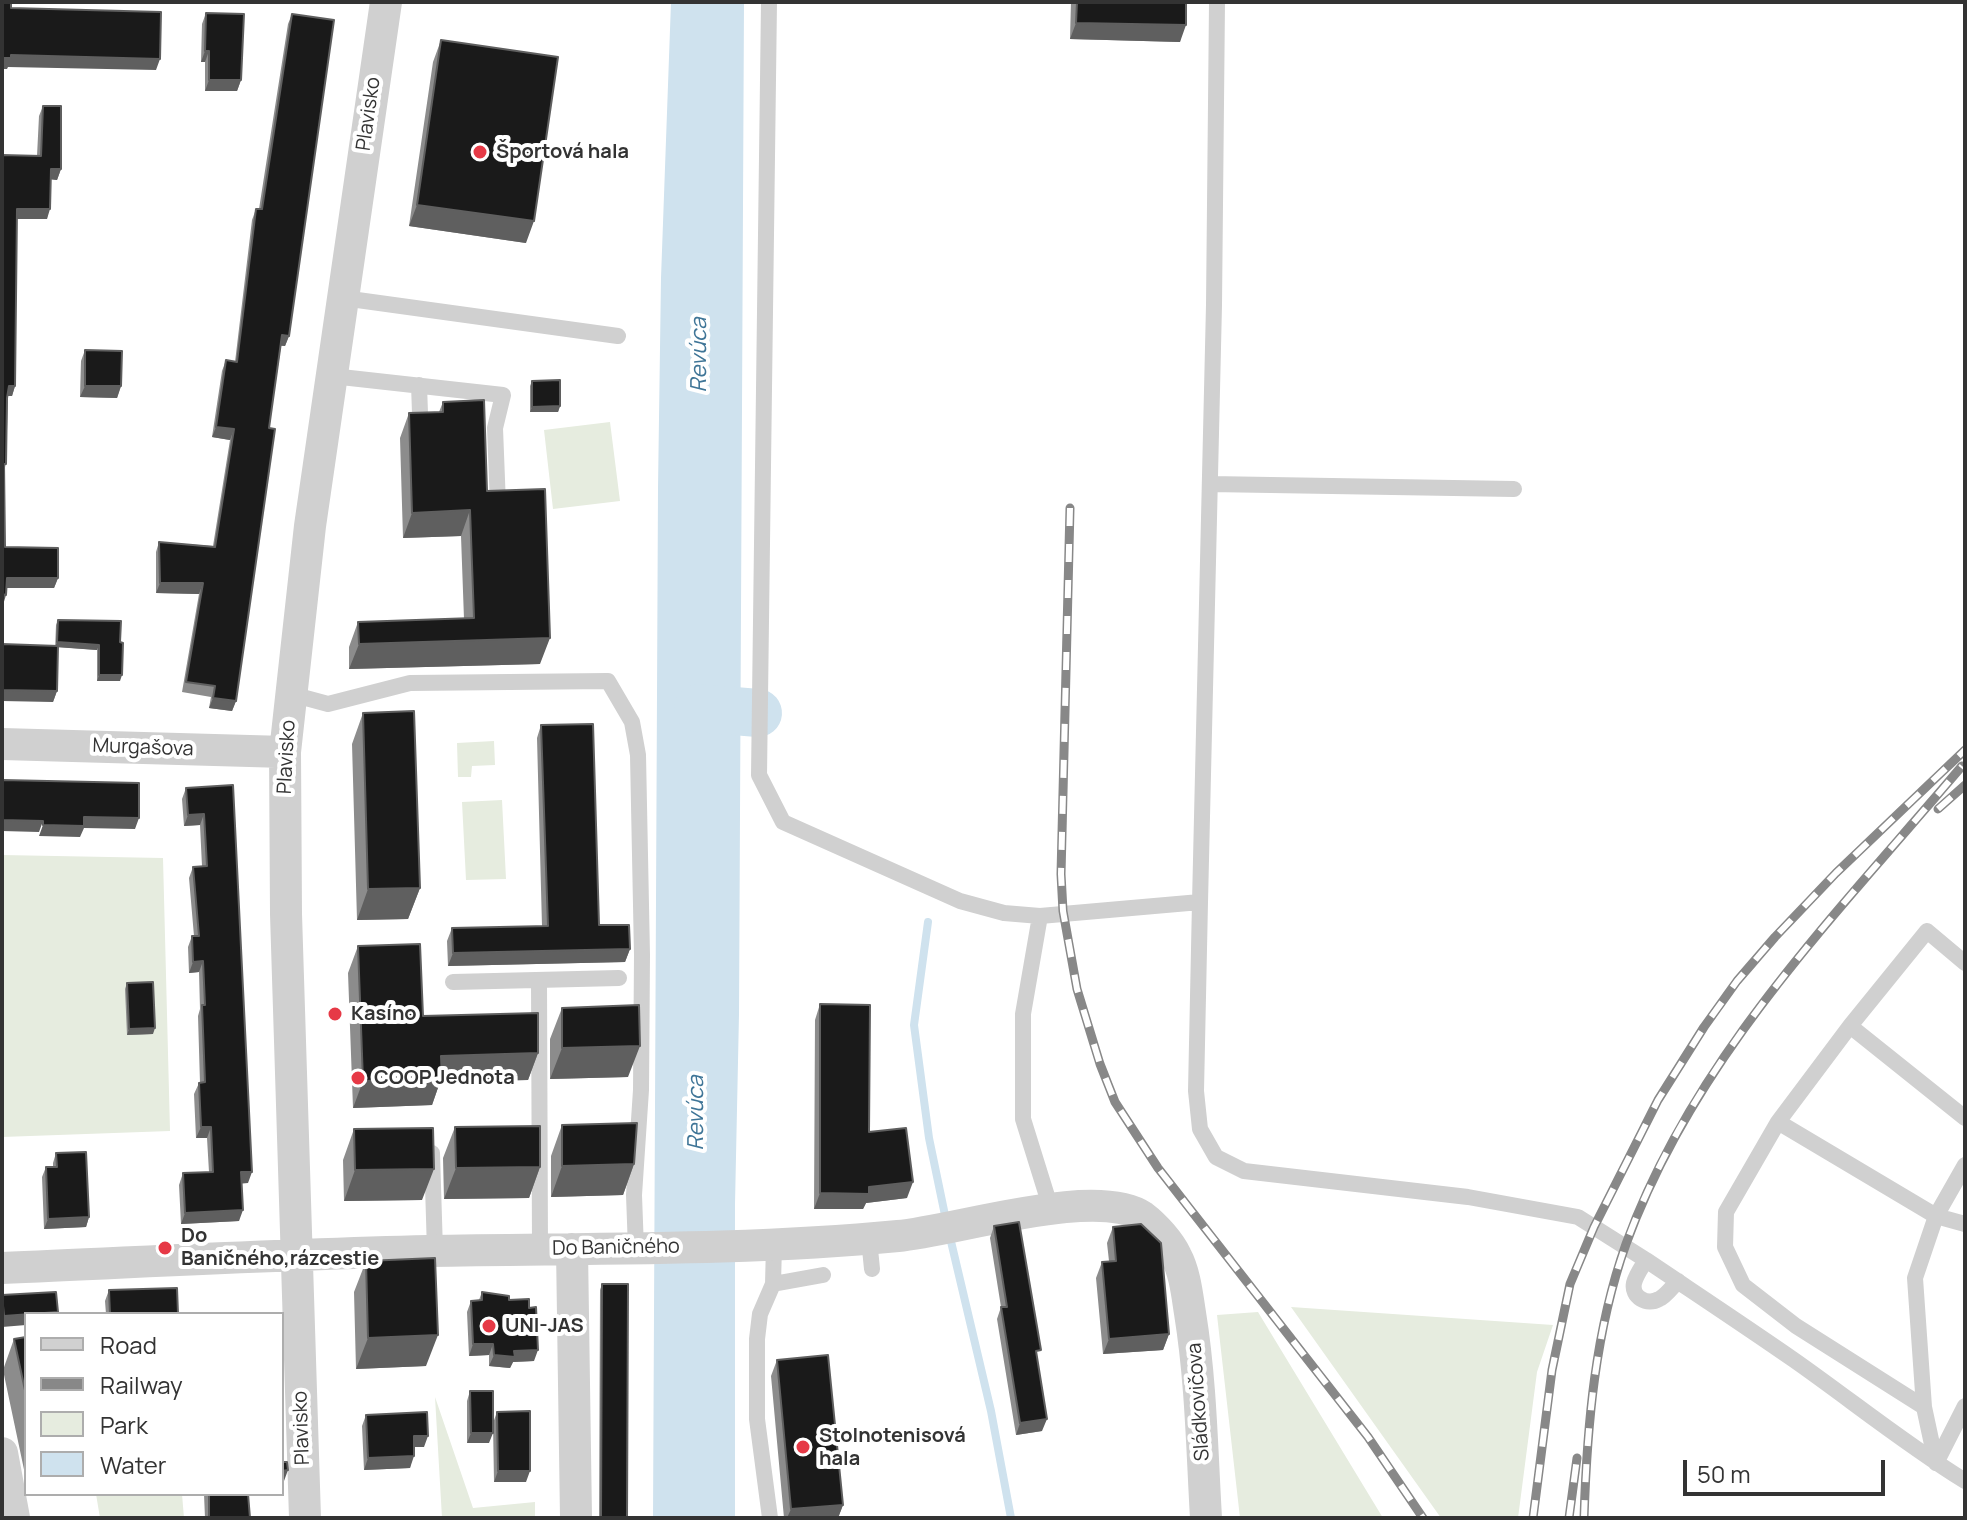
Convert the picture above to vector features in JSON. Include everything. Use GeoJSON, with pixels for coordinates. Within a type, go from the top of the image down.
{"type":"FeatureCollection","features":[{"type":"Feature","properties":{"kind":"street","name":"Plavisko"},"geometry":{"type":"LineString","coordinates":[[305,1518],[286,914],[285,752],[310,526],[386,2]]}},
{"type":"Feature","properties":{"kind":"street","name":"Murgašova"},"geometry":{"type":"LineString","coordinates":[[2,744],[285,752]]}},
{"type":"Feature","properties":{"kind":"street","name":"Do Baničného"},"geometry":{"type":"LineString","coordinates":[[2,1268],[295,1254],[760,1245],[870,1254],[921,1234],[1051,1209],[1103,1206],[1123,1208],[1143,1217],[1176,1255],[1186,1286]]}},
{"type":"Feature","properties":{"kind":"street"},"geometry":{"type":"LineString","coordinates":[[556,1249],[576,1518]]}},
{"type":"Feature","properties":{"kind":"street","name":"Sládkovičova"},"geometry":{"type":"LineString","coordinates":[[1186,1286],[1197,1351],[1206,1518]]}},
{"type":"Feature","properties":{"kind":"street"},"geometry":{"type":"LineString","coordinates":[[2,1453],[14,1518]]}},
{"type":"Feature","properties":{"kind":"lane"},"geometry":{"type":"LineString","coordinates":[[769,2],[759,775],[783,822],[960,901],[1004,913],[1040,916],[1200,902]]}},
{"type":"Feature","properties":{"kind":"lane"},"geometry":{"type":"LineString","coordinates":[[1217,2],[1196,1091],[1200,1129],[1216,1157],[1244,1171],[1468,1197],[1578,1217],[1794,1360],[1965,1481]]}},
{"type":"Feature","properties":{"kind":"lane"},"geometry":{"type":"LineString","coordinates":[[343,298],[618,336]]}},
{"type":"Feature","properties":{"kind":"lane"},"geometry":{"type":"LineString","coordinates":[[332,376],[503,395],[495,428],[498,505]]}},
{"type":"Feature","properties":{"kind":"lane"},"geometry":{"type":"LineString","coordinates":[[419,385],[420,413]]}},
{"type":"Feature","properties":{"kind":"lane"},"geometry":{"type":"LineString","coordinates":[[1210,484],[1514,489]]}},
{"type":"Feature","properties":{"kind":"lane"},"geometry":{"type":"LineString","coordinates":[[291,694],[328,704],[410,683],[608,681],[632,722],[638,755],[641,1090],[634,1195],[641,1248]]}},
{"type":"Feature","properties":{"kind":"lane"},"geometry":{"type":"LineString","coordinates":[[1040,916],[1023,1014],[1023,1119],[1051,1209]]}},
{"type":"Feature","properties":{"kind":"lane"},"geometry":{"type":"LineString","coordinates":[[1924,1407],[1796,1326],[1743,1285],[1725,1247],[1726,1212],[1778,1122],[1927,931],[1965,963]]}},
{"type":"Feature","properties":{"kind":"lane"},"geometry":{"type":"LineString","coordinates":[[453,982],[619,978]]}},
{"type":"Feature","properties":{"kind":"lane"},"geometry":{"type":"LineString","coordinates":[[539,981],[556,1249]]}},
{"type":"Feature","properties":{"kind":"lane"},"geometry":{"type":"LineString","coordinates":[[1850,1026],[1965,1118]]}},
{"type":"Feature","properties":{"kind":"lane"},"geometry":{"type":"LineString","coordinates":[[1778,1122],[1936,1216],[1965,1224]]}},
{"type":"Feature","properties":{"kind":"lane"},"geometry":{"type":"LineString","coordinates":[[432,1151],[435,1251]]}},
{"type":"Feature","properties":{"kind":"lane"},"geometry":{"type":"LineString","coordinates":[[1936,1463],[1924,1407],[1915,1278],[1936,1216],[1965,1165]]}},
{"type":"Feature","properties":{"kind":"lane"},"geometry":{"type":"LineString","coordinates":[[760,1245],[773,1284],[760,1314],[757,1339],[757,1419],[770,1518]]}},
{"type":"Feature","properties":{"kind":"lane"},"geometry":{"type":"LineString","coordinates":[[1646,1260],[1634,1282],[1634,1292],[1638,1298],[1647,1302],[1659,1300],[1678,1281]]}},
{"type":"Feature","properties":{"kind":"lane"},"geometry":{"type":"LineString","coordinates":[[773,1284],[823,1275]]}},
{"type":"Feature","properties":{"kind":"lane"},"geometry":{"type":"LineString","coordinates":[[1936,1463],[1965,1406]]}},
{"type":"Feature","properties":{"kind":"green space"},"geometry":{"type":"Polygon","coordinates":[[[610,422],[620,501],[553,509],[544,430],[610,422]]]}},
{"type":"Feature","properties":{"kind":"green space"},"geometry":{"type":"Polygon","coordinates":[[[494,741],[495,765],[472,766],[471,777],[458,777],[457,743],[494,741]]]}},
{"type":"Feature","properties":{"kind":"green space"},"geometry":{"type":"Polygon","coordinates":[[[502,800],[506,879],[466,880],[462,802],[502,800]]]}},
{"type":"Feature","properties":{"kind":"green space"},"geometry":{"type":"Polygon","coordinates":[[[2,855],[163,858],[170,1131],[2,1137],[2,855]]]}},
{"type":"Feature","properties":{"kind":"green space"},"geometry":{"type":"Polygon","coordinates":[[[1291,1307],[1553,1325],[1537,1372],[1518,1518],[1441,1518],[1291,1307]]]}},
{"type":"Feature","properties":{"kind":"green space"},"geometry":{"type":"Polygon","coordinates":[[[1258,1312],[1383,1518],[1240,1518],[1217,1315],[1258,1312]]]}},
{"type":"Feature","properties":{"kind":"green space"},"geometry":{"type":"Polygon","coordinates":[[[435,1397],[473,1508],[535,1502],[535,1518],[442,1518],[435,1397]]]}},
{"type":"Feature","properties":{"kind":"green space"},"geometry":{"type":"Polygon","coordinates":[[[96,1496],[182,1496],[184,1518],[100,1518],[96,1496]]]}},
{"type":"Feature","properties":{"kind":"water"},"geometry":{"type":"Polygon","coordinates":[[[671,2],[744,2],[735,1518],[653,1518],[658,488],[661,278],[671,2]]]}},
{"type":"Feature","properties":{"kind":"building"},"geometry":{"type":"Polygon","coordinates":[[[2,2],[11,2],[11,8],[161,12],[160,59],[11,55],[11,58],[2,58],[2,2]]]}},
{"type":"Feature","properties":{"kind":"building"},"geometry":{"type":"Polygon","coordinates":[[[1077,2],[1186,2],[1186,25],[1076,23],[1077,2]]]}},
{"type":"Feature","properties":{"kind":"building"},"geometry":{"type":"Polygon","coordinates":[[[206,13],[244,14],[241,80],[209,80],[209,51],[205,51],[206,13]]]}},
{"type":"Feature","properties":{"kind":"building"},"geometry":{"type":"Polygon","coordinates":[[[292,14],[334,20],[289,336],[282,335],[269,428],[275,429],[236,701],[213,698],[215,686],[186,682],[203,583],[160,583],[159,542],[215,547],[234,429],[216,427],[226,360],[237,362],[256,209],[262,209],[292,14]]]}},
{"type":"Feature","properties":{"kind":"building","name":"Športová hala"},"geometry":{"type":"Polygon","coordinates":[[[441,40],[558,57],[534,221],[417,205],[441,40]]]}},
{"type":"Feature","properties":{"kind":"building"},"geometry":{"type":"Polygon","coordinates":[[[43,106],[61,106],[61,169],[51,169],[50,209],[17,209],[15,386],[9,386],[7,398],[5,547],[58,548],[58,578],[7,578],[6,595],[2,594],[2,155],[41,156],[43,106]]]}},
{"type":"Feature","properties":{"kind":"building"},"geometry":{"type":"Polygon","coordinates":[[[85,350],[122,351],[121,386],[85,386],[85,350]]]}},
{"type":"Feature","properties":{"kind":"building"},"geometry":{"type":"Polygon","coordinates":[[[560,380],[560,406],[532,407],[532,381],[560,380]]]}},
{"type":"Feature","properties":{"kind":"building"},"geometry":{"type":"Polygon","coordinates":[[[484,400],[487,491],[545,489],[550,638],[359,644],[358,622],[474,618],[470,510],[412,513],[409,413],[443,412],[443,402],[484,400]]]}},
{"type":"Feature","properties":{"kind":"building"},"geometry":{"type":"Polygon","coordinates":[[[58,620],[121,621],[122,675],[99,675],[99,645],[57,642],[58,620]]]}},
{"type":"Feature","properties":{"kind":"building"},"geometry":{"type":"Polygon","coordinates":[[[2,644],[58,646],[57,691],[2,690],[2,644]]]}},
{"type":"Feature","properties":{"kind":"building"},"geometry":{"type":"Polygon","coordinates":[[[414,711],[420,888],[368,889],[363,713],[414,711]]]}},
{"type":"Feature","properties":{"kind":"building"},"geometry":{"type":"Polygon","coordinates":[[[593,724],[599,925],[629,925],[630,949],[453,953],[452,928],[548,926],[541,725],[593,724]]]}},
{"type":"Feature","properties":{"kind":"building"},"geometry":{"type":"Polygon","coordinates":[[[2,780],[139,783],[139,818],[84,817],[84,826],[2,820],[2,780]]]}},
{"type":"Feature","properties":{"kind":"building"},"geometry":{"type":"Polygon","coordinates":[[[233,785],[252,1172],[241,1172],[243,1210],[185,1213],[183,1173],[213,1172],[211,1127],[201,1127],[199,1083],[205,1082],[203,961],[193,962],[192,936],[199,936],[193,867],[207,866],[204,814],[188,815],[186,788],[233,785]]]}},
{"type":"Feature","properties":{"kind":"building"},"geometry":{"type":"Polygon","coordinates":[[[420,944],[423,1016],[538,1013],[538,1053],[441,1056],[442,1079],[363,1081],[358,946],[420,944]]]}},
{"type":"Feature","properties":{"kind":"building"},"geometry":{"type":"Polygon","coordinates":[[[153,982],[155,1028],[129,1029],[127,983],[153,982]]]}},
{"type":"Feature","properties":{"kind":"building"},"geometry":{"type":"Polygon","coordinates":[[[820,1004],[870,1005],[869,1132],[906,1128],[913,1182],[869,1187],[869,1194],[820,1193],[820,1004]]]}},
{"type":"Feature","properties":{"kind":"building"},"geometry":{"type":"Polygon","coordinates":[[[639,1005],[640,1046],[562,1048],[562,1008],[639,1005]]]}},
{"type":"Feature","properties":{"kind":"building"},"geometry":{"type":"Polygon","coordinates":[[[637,1123],[634,1164],[562,1166],[562,1125],[637,1123]]]}},
{"type":"Feature","properties":{"kind":"building"},"geometry":{"type":"Polygon","coordinates":[[[540,1126],[540,1167],[456,1168],[455,1127],[540,1126]]]}},
{"type":"Feature","properties":{"kind":"building"},"geometry":{"type":"Polygon","coordinates":[[[433,1128],[434,1169],[355,1170],[354,1129],[433,1128]]]}},
{"type":"Feature","properties":{"kind":"building"},"geometry":{"type":"Polygon","coordinates":[[[86,1152],[89,1217],[48,1219],[46,1167],[57,1167],[56,1153],[86,1152]]]}},
{"type":"Feature","properties":{"kind":"building"},"geometry":{"type":"Polygon","coordinates":[[[1019,1222],[1041,1350],[1036,1351],[1047,1419],[1020,1423],[1001,1307],[1007,1307],[994,1226],[1019,1222]]]}},
{"type":"Feature","properties":{"kind":"building"},"geometry":{"type":"Polygon","coordinates":[[[1141,1224],[1161,1243],[1169,1334],[1109,1339],[1102,1262],[1116,1261],[1113,1227],[1141,1224]]]}},
{"type":"Feature","properties":{"kind":"building"},"geometry":{"type":"Polygon","coordinates":[[[435,1258],[438,1335],[368,1338],[366,1261],[435,1258]]]}},
{"type":"Feature","properties":{"kind":"building"},"geometry":{"type":"Polygon","coordinates":[[[602,1284],[628,1284],[627,1518],[601,1518],[602,1284]]]}},
{"type":"Feature","properties":{"kind":"building"},"geometry":{"type":"Polygon","coordinates":[[[177,1288],[178,1312],[110,1312],[109,1290],[177,1288]]]}},
{"type":"Feature","properties":{"kind":"building"},"geometry":{"type":"Polygon","coordinates":[[[56,1292],[58,1312],[24,1312],[24,1315],[4,1316],[2,1295],[56,1292]]]}},
{"type":"Feature","properties":{"kind":"building"},"geometry":{"type":"Polygon","coordinates":[[[482,1292],[509,1296],[509,1300],[529,1299],[529,1308],[536,1307],[538,1350],[514,1351],[515,1357],[494,1355],[493,1344],[473,1344],[471,1301],[482,1300],[482,1292]]]}},
{"type":"Feature","properties":{"kind":"building"},"geometry":{"type":"Polygon","coordinates":[[[24,1337],[24,1386],[14,1339],[24,1337]]]}},
{"type":"Feature","properties":{"kind":"building","name":"Stolnotenisová hala"},"geometry":{"type":"Polygon","coordinates":[[[828,1355],[843,1505],[791,1509],[777,1360],[828,1355]]]}},
{"type":"Feature","properties":{"kind":"building"},"geometry":{"type":"Polygon","coordinates":[[[470,1391],[493,1391],[493,1433],[471,1433],[470,1391]]]}},
{"type":"Feature","properties":{"kind":"building"},"geometry":{"type":"Polygon","coordinates":[[[530,1411],[530,1471],[498,1471],[497,1412],[530,1411]]]}},
{"type":"Feature","properties":{"kind":"building"},"geometry":{"type":"Polygon","coordinates":[[[427,1412],[428,1436],[414,1436],[414,1456],[368,1458],[366,1415],[427,1412]]]}},
{"type":"Feature","properties":{"kind":"building"},"geometry":{"type":"Polygon","coordinates":[[[209,1496],[248,1496],[250,1518],[209,1518],[209,1496]]]}},
{"type":"Feature","properties":{"kind":"waterway","name":"Revúca"},"geometry":{"type":"LineString","coordinates":[[698,708],[758,713]]}},
{"type":"Feature","properties":{"kind":"waterway","name":"Revúca"},"geometry":{"type":"LineString","coordinates":[[928,922],[914,1025],[929,1138],[946,1220]]}},
{"type":"Feature","properties":{"kind":"waterway","name":"Revúca"},"geometry":{"type":"LineString","coordinates":[[949,1233],[991,1411],[1011,1518]]}},
{"type":"Feature","properties":{"kind":"railway"},"geometry":{"type":"LineString","coordinates":[[1070,508],[1061,874],[1063,911],[1077,989],[1100,1064],[1115,1102],[1158,1168],[1368,1437],[1423,1518]]}},
{"type":"Feature","properties":{"kind":"railway"},"geometry":{"type":"LineString","coordinates":[[1533,1518],[1552,1370],[1570,1284],[1594,1227],[1658,1100],[1737,981],[1775,937],[1836,873],[1965,750]]}},
{"type":"Feature","properties":{"kind":"railway"},"geometry":{"type":"LineString","coordinates":[[1584,1518],[1590,1414],[1607,1311],[1626,1244],[1655,1176],[1689,1111],[1772,991],[1962,766]]}},
{"type":"Feature","properties":{"kind":"railway"},"geometry":{"type":"LineString","coordinates":[[1938,809],[1965,785]]}},
{"type":"Feature","properties":{"kind":"railway"},"geometry":{"type":"LineString","coordinates":[[1569,1518],[1577,1458]]}},
{"type":"Feature","properties":{"kind":"place","name":"Športová hala"},"geometry":{"type":"Point","coordinates":[480,152]}},
{"type":"Feature","properties":{"kind":"place","name":"Kasíno"},"geometry":{"type":"Point","coordinates":[335,1014]}},
{"type":"Feature","properties":{"kind":"place","name":"COOP Jednota"},"geometry":{"type":"Point","coordinates":[358,1078]}},
{"type":"Feature","properties":{"kind":"place","name":"Do Baničného,rázcestie"},"geometry":{"type":"Point","coordinates":[165,1248]}},
{"type":"Feature","properties":{"kind":"place","name":"UNI-JAS"},"geometry":{"type":"Point","coordinates":[489,1326]}},
{"type":"Feature","properties":{"kind":"place","name":"Stolnotenisová hala"},"geometry":{"type":"Point","coordinates":[803,1447]}}]}
